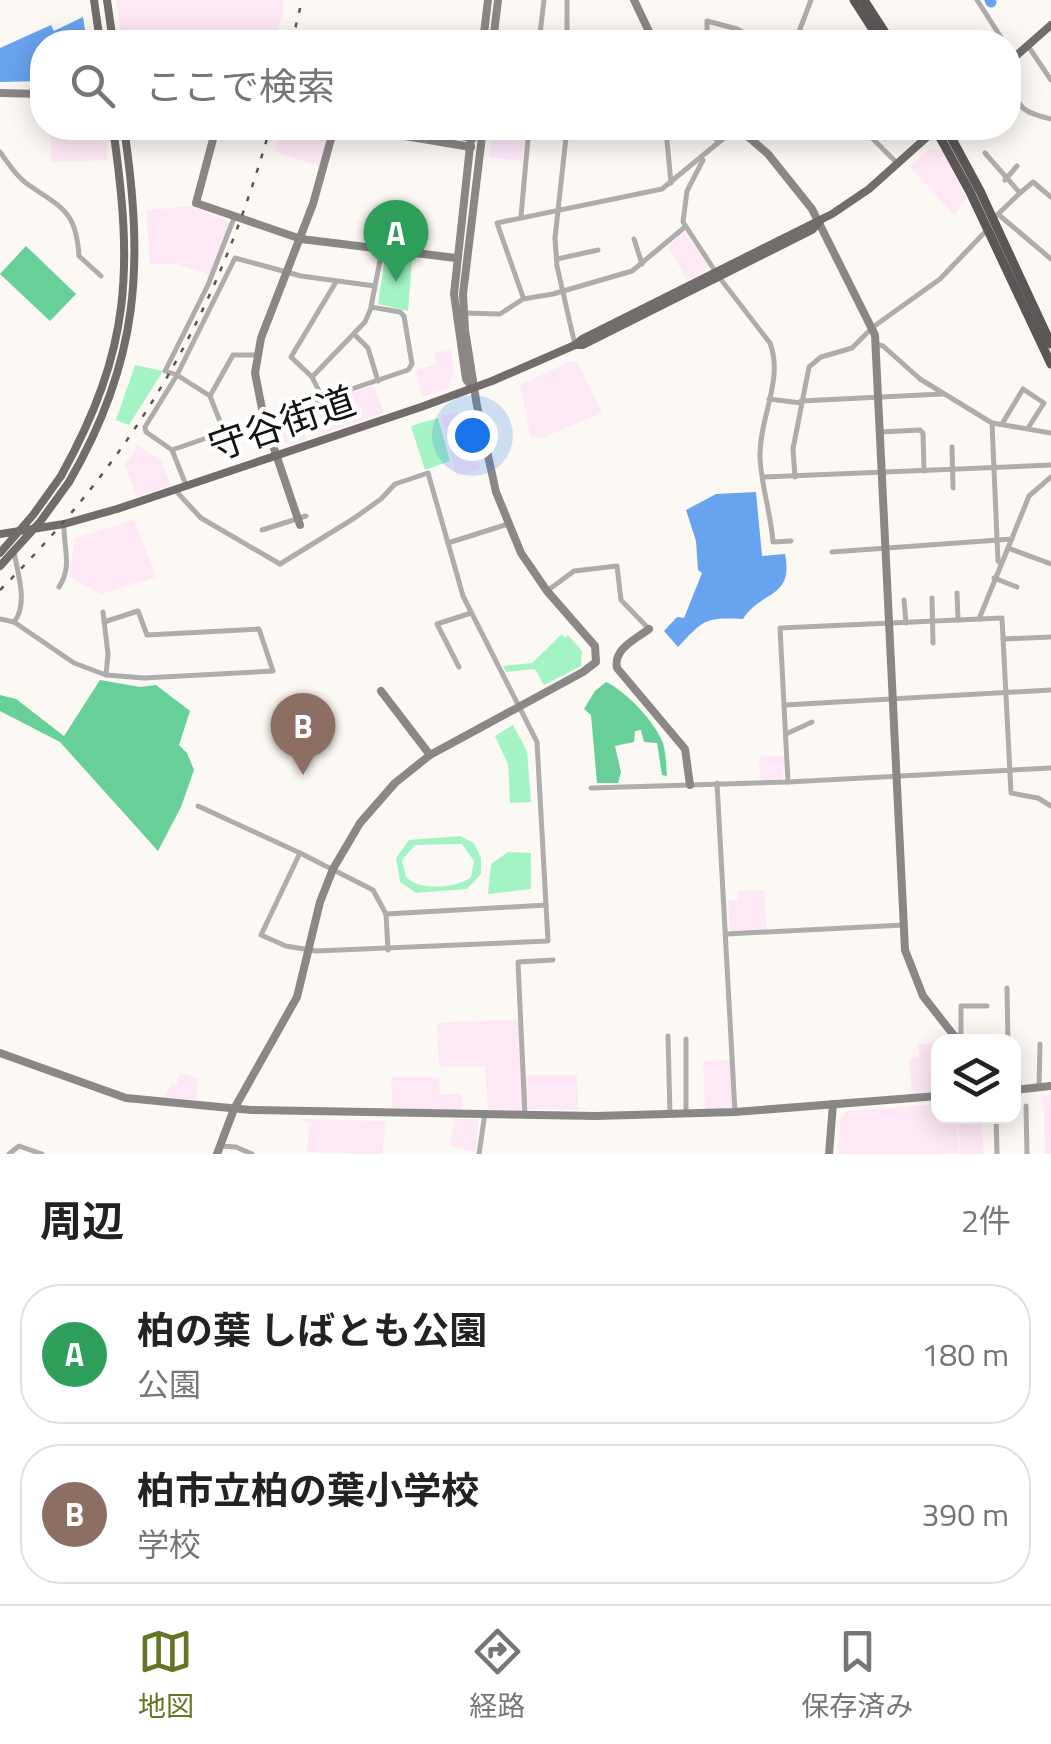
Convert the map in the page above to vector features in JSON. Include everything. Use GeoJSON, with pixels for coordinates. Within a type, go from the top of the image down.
{"type":"FeatureCollection","features":[{"type":"Feature","properties":{"kind":"highway"},"geometry":{"type":"LineString","coordinates":[[854,0],[874,30]]}},
{"type":"Feature","properties":{"kind":"highway"},"geometry":{"type":"LineString","coordinates":[[864,0],[883,30]]}},
{"type":"Feature","properties":{"kind":"highway"},"geometry":{"type":"LineString","coordinates":[[942,140],[1051,364]]}},
{"type":"Feature","properties":{"kind":"highway"},"geometry":{"type":"LineString","coordinates":[[953,140],[996,216],[1051,344]]}},
{"type":"Feature","properties":{"kind":"main road"},"geometry":{"type":"LineString","coordinates":[[94,0],[98,30]]}},
{"type":"Feature","properties":{"kind":"main road"},"geometry":{"type":"LineString","coordinates":[[107,0],[111,30]]}},
{"type":"Feature","properties":{"kind":"main road"},"geometry":{"type":"LineString","coordinates":[[1021,50],[1051,24]]}},
{"type":"Feature","properties":{"kind":"main road"},"geometry":{"type":"LineString","coordinates":[[0,553],[65,479],[102,393],[120,325],[125,278],[126,222],[115,140]]}},
{"type":"Feature","properties":{"kind":"main road"},"geometry":{"type":"LineString","coordinates":[[0,566],[40,522],[112,395],[132,307],[136,235],[125,140]]}},
{"type":"Feature","properties":{"kind":"main road","name":"守谷街道"},"geometry":{"type":"LineString","coordinates":[[0,534],[64,524],[174,489],[473,389],[575,346],[582,339],[820,221],[858,197],[923,140]]}},
{"type":"Feature","properties":{"kind":"street"},"geometry":{"type":"LineString","coordinates":[[484,30],[488,0]]}},
{"type":"Feature","properties":{"kind":"street"},"geometry":{"type":"LineString","coordinates":[[494,30],[498,0]]}},
{"type":"Feature","properties":{"kind":"street"},"geometry":{"type":"LineString","coordinates":[[540,30],[544,0]]}},
{"type":"Feature","properties":{"kind":"street"},"geometry":{"type":"LineString","coordinates":[[568,0],[568,30]]}},
{"type":"Feature","properties":{"kind":"street"},"geometry":{"type":"LineString","coordinates":[[634,0],[648,30]]}},
{"type":"Feature","properties":{"kind":"street"},"geometry":{"type":"LineString","coordinates":[[800,30],[811,0]]}},
{"type":"Feature","properties":{"kind":"street"},"geometry":{"type":"LineString","coordinates":[[976,0],[996,30]]}},
{"type":"Feature","properties":{"kind":"street"},"geometry":{"type":"LineString","coordinates":[[707,30],[707,22],[739,30]]}},
{"type":"Feature","properties":{"kind":"street"},"geometry":{"type":"LineString","coordinates":[[1028,46],[1051,80]]}},
{"type":"Feature","properties":{"kind":"street"},"geometry":{"type":"LineString","coordinates":[[0,93],[30,94]]}},
{"type":"Feature","properties":{"kind":"street"},"geometry":{"type":"LineString","coordinates":[[1021,109],[1051,119]]}},
{"type":"Feature","properties":{"kind":"street"},"geometry":{"type":"LineString","coordinates":[[213,140],[196,203],[301,239],[456,258]]}},
{"type":"Feature","properties":{"kind":"street"},"geometry":{"type":"LineString","coordinates":[[262,530],[301,520],[264,419],[256,388],[257,355],[301,239],[331,140]]}},
{"type":"Feature","properties":{"kind":"street"},"geometry":{"type":"LineString","coordinates":[[471,140],[456,258],[457,333],[466,380],[473,389]]}},
{"type":"Feature","properties":{"kind":"street"},"geometry":{"type":"LineString","coordinates":[[476,140],[481,143]]}},
{"type":"Feature","properties":{"kind":"street"},"geometry":{"type":"LineString","coordinates":[[218,1150],[234,1109],[298,998],[320,902],[333,868],[379,800],[430,755],[583,672],[593,666],[598,656],[592,642],[547,591],[521,553],[496,492],[473,389],[464,313],[466,260],[481,140]]}},
{"type":"Feature","properties":{"kind":"street"},"geometry":{"type":"LineString","coordinates":[[520,216],[528,140]]}},
{"type":"Feature","properties":{"kind":"street"},"geometry":{"type":"LineString","coordinates":[[567,140],[556,259],[575,346]]}},
{"type":"Feature","properties":{"kind":"street"},"geometry":{"type":"LineString","coordinates":[[523,297],[497,223],[671,184],[722,140]]}},
{"type":"Feature","properties":{"kind":"street"},"geometry":{"type":"LineString","coordinates":[[751,140],[768,154],[820,221],[873,327],[907,960],[932,1011],[952,1034]]}},
{"type":"Feature","properties":{"kind":"street"},"geometry":{"type":"LineString","coordinates":[[874,140],[898,164]]}},
{"type":"Feature","properties":{"kind":"street"},"geometry":{"type":"LineString","coordinates":[[666,141],[671,184]]}},
{"type":"Feature","properties":{"kind":"street"},"geometry":{"type":"LineString","coordinates":[[0,152],[25,182],[65,209],[78,232],[79,256],[101,276]]}},
{"type":"Feature","properties":{"kind":"street"},"geometry":{"type":"LineString","coordinates":[[984,153],[1020,193]]}},
{"type":"Feature","properties":{"kind":"street"},"geometry":{"type":"LineString","coordinates":[[701,158],[688,190],[683,222],[716,274],[770,342],[776,367],[762,430],[763,477],[774,542],[791,541]]}},
{"type":"Feature","properties":{"kind":"street"},"geometry":{"type":"LineString","coordinates":[[1005,180],[1017,166]]}},
{"type":"Feature","properties":{"kind":"street"},"geometry":{"type":"LineString","coordinates":[[1051,198],[1033,182],[996,216],[1051,259]]}},
{"type":"Feature","properties":{"kind":"street"},"geometry":{"type":"LineString","coordinates":[[224,432],[210,396],[165,370],[208,285],[234,218]]}},
{"type":"Feature","properties":{"kind":"street"},"geometry":{"type":"LineString","coordinates":[[464,313],[500,314],[523,299],[632,272],[685,228]]}},
{"type":"Feature","properties":{"kind":"street"},"geometry":{"type":"LineString","coordinates":[[795,477],[794,449],[809,367],[821,357],[852,348],[873,327],[940,279],[988,229]]}},
{"type":"Feature","properties":{"kind":"street"},"geometry":{"type":"LineString","coordinates":[[634,238],[642,264]]}},
{"type":"Feature","properties":{"kind":"street"},"geometry":{"type":"LineString","coordinates":[[312,377],[365,322],[382,250]]}},
{"type":"Feature","properties":{"kind":"street"},"geometry":{"type":"LineString","coordinates":[[556,259],[598,250]]}},
{"type":"Feature","properties":{"kind":"street"},"geometry":{"type":"LineString","coordinates":[[186,485],[172,450],[146,432],[145,427],[177,375],[235,258],[287,273],[375,286]]}},
{"type":"Feature","properties":{"kind":"street"},"geometry":{"type":"LineString","coordinates":[[323,398],[312,377],[292,360],[291,354],[336,281]]}},
{"type":"Feature","properties":{"kind":"street"},"geometry":{"type":"LineString","coordinates":[[172,450],[408,370],[412,364],[404,316],[371,307]]}},
{"type":"Feature","properties":{"kind":"street"},"geometry":{"type":"LineString","coordinates":[[354,334],[368,348],[378,381]]}},
{"type":"Feature","properties":{"kind":"street"},"geometry":{"type":"LineString","coordinates":[[876,344],[942,394],[992,422],[1051,433]]}},
{"type":"Feature","properties":{"kind":"street"},"geometry":{"type":"LineString","coordinates":[[210,396],[234,355],[257,355]]}},
{"type":"Feature","properties":{"kind":"street"},"geometry":{"type":"LineString","coordinates":[[1002,424],[1023,390],[1044,403],[1028,428]]}},
{"type":"Feature","properties":{"kind":"street"},"geometry":{"type":"LineString","coordinates":[[769,398],[801,402],[942,394]]}},
{"type":"Feature","properties":{"kind":"street"},"geometry":{"type":"LineString","coordinates":[[992,422],[1001,564]]}},
{"type":"Feature","properties":{"kind":"street"},"geometry":{"type":"LineString","coordinates":[[880,432],[920,430],[924,471]]}},
{"type":"Feature","properties":{"kind":"street"},"geometry":{"type":"LineString","coordinates":[[952,447],[953,488]]}},
{"type":"Feature","properties":{"kind":"street"},"geometry":{"type":"LineString","coordinates":[[763,477],[1051,465]]}},
{"type":"Feature","properties":{"kind":"street"},"geometry":{"type":"LineString","coordinates":[[174,489],[201,518],[280,564],[362,512],[395,484],[428,472],[471,612],[537,742],[548,942],[388,950],[308,951],[286,946],[262,935],[300,854]]}},
{"type":"Feature","properties":{"kind":"street"},"geometry":{"type":"LineString","coordinates":[[979,619],[1029,496],[1051,477]]}},
{"type":"Feature","properties":{"kind":"street"},"geometry":{"type":"LineString","coordinates":[[59,587],[65,578],[68,555],[64,524]]}},
{"type":"Feature","properties":{"kind":"street"},"geometry":{"type":"LineString","coordinates":[[448,543],[508,524]]}},
{"type":"Feature","properties":{"kind":"street"},"geometry":{"type":"LineString","coordinates":[[11,533],[22,606],[14,622]]}},
{"type":"Feature","properties":{"kind":"street"},"geometry":{"type":"LineString","coordinates":[[832,552],[1012,540]]}},
{"type":"Feature","properties":{"kind":"street"},"geometry":{"type":"LineString","coordinates":[[1008,548],[1051,564]]}},
{"type":"Feature","properties":{"kind":"street"},"geometry":{"type":"LineString","coordinates":[[547,591],[574,571],[617,566],[621,600],[649,628],[619,652],[617,668],[685,748],[690,785]]}},
{"type":"Feature","properties":{"kind":"street"},"geometry":{"type":"LineString","coordinates":[[994,578],[1018,587]]}},
{"type":"Feature","properties":{"kind":"street"},"geometry":{"type":"LineString","coordinates":[[956,593],[958,620]]}},
{"type":"Feature","properties":{"kind":"street"},"geometry":{"type":"LineString","coordinates":[[932,598],[934,643]]}},
{"type":"Feature","properties":{"kind":"street"},"geometry":{"type":"LineString","coordinates":[[904,600],[906,623]]}},
{"type":"Feature","properties":{"kind":"street"},"geometry":{"type":"LineString","coordinates":[[0,619],[14,622],[74,663],[106,676],[273,671],[259,628],[146,635],[138,611],[104,622]]}},
{"type":"Feature","properties":{"kind":"street"},"geometry":{"type":"LineString","coordinates":[[103,612],[106,676]]}},
{"type":"Feature","properties":{"kind":"street"},"geometry":{"type":"LineString","coordinates":[[459,668],[437,624],[471,612]]}},
{"type":"Feature","properties":{"kind":"street"},"geometry":{"type":"LineString","coordinates":[[788,782],[780,628],[1002,618],[1010,793],[1038,798],[1051,806]]}},
{"type":"Feature","properties":{"kind":"street"},"geometry":{"type":"LineString","coordinates":[[1003,639],[1051,638]]}},
{"type":"Feature","properties":{"kind":"street"},"geometry":{"type":"LineString","coordinates":[[785,706],[1051,690]]}},
{"type":"Feature","properties":{"kind":"street"},"geometry":{"type":"LineString","coordinates":[[381,691],[430,755]]}},
{"type":"Feature","properties":{"kind":"street"},"geometry":{"type":"LineString","coordinates":[[786,734],[812,722]]}},
{"type":"Feature","properties":{"kind":"street"},"geometry":{"type":"LineString","coordinates":[[591,788],[1051,768]]}},
{"type":"Feature","properties":{"kind":"street"},"geometry":{"type":"LineString","coordinates":[[717,784],[735,1112]]}},
{"type":"Feature","properties":{"kind":"street"},"geometry":{"type":"LineString","coordinates":[[198,806],[373,890],[386,914],[388,950]]}},
{"type":"Feature","properties":{"kind":"street"},"geometry":{"type":"LineString","coordinates":[[386,914],[546,904]]}},
{"type":"Feature","properties":{"kind":"street"},"geometry":{"type":"LineString","coordinates":[[726,934],[904,925]]}},
{"type":"Feature","properties":{"kind":"street"},"geometry":{"type":"LineString","coordinates":[[525,1116],[518,962],[553,960]]}},
{"type":"Feature","properties":{"kind":"street"},"geometry":{"type":"LineString","coordinates":[[1007,988],[1008,1034]]}},
{"type":"Feature","properties":{"kind":"street"},"geometry":{"type":"LineString","coordinates":[[960,1034],[961,1006],[987,1006]]}},
{"type":"Feature","properties":{"kind":"street"},"geometry":{"type":"LineString","coordinates":[[668,1036],[670,1114]]}},
{"type":"Feature","properties":{"kind":"street"},"geometry":{"type":"LineString","coordinates":[[686,1039],[686,1114]]}},
{"type":"Feature","properties":{"kind":"street"},"geometry":{"type":"LineString","coordinates":[[1039,1087],[1040,1044]]}},
{"type":"Feature","properties":{"kind":"street"},"geometry":{"type":"LineString","coordinates":[[0,1053],[126,1098],[234,1109],[525,1116],[686,1114],[931,1097]]}},
{"type":"Feature","properties":{"kind":"street"},"geometry":{"type":"LineString","coordinates":[[1021,1088],[1051,1086]]}},
{"type":"Feature","properties":{"kind":"street"},"geometry":{"type":"LineString","coordinates":[[828,1154],[833,1104]]}},
{"type":"Feature","properties":{"kind":"street"},"geometry":{"type":"LineString","coordinates":[[1026,1106],[1028,1154]]}},
{"type":"Feature","properties":{"kind":"street"},"geometry":{"type":"LineString","coordinates":[[479,1154],[485,1114]]}},
{"type":"Feature","properties":{"kind":"street"},"geometry":{"type":"LineString","coordinates":[[996,1124],[997,1154]]}},
{"type":"Feature","properties":{"kind":"street"},"geometry":{"type":"LineString","coordinates":[[9,1154],[18,1146],[42,1154]]}},
{"type":"Feature","properties":{"kind":"street"},"geometry":{"type":"LineString","coordinates":[[218,1150],[236,1147],[252,1154]]}},
{"type":"Feature","properties":{"kind":"shaded area"},"geometry":{"type":"Polygon","coordinates":[[[116,0],[283,0],[278,30],[120,30],[116,0]]]}},
{"type":"Feature","properties":{"kind":"shaded area"},"geometry":{"type":"Polygon","coordinates":[[[51,140],[105,140],[108,160],[51,162],[51,140]]]}},
{"type":"Feature","properties":{"kind":"shaded area"},"geometry":{"type":"Polygon","coordinates":[[[278,140],[327,142],[320,166],[275,152],[278,140]]]}},
{"type":"Feature","properties":{"kind":"shaded area"},"geometry":{"type":"Polygon","coordinates":[[[492,140],[525,141],[522,161],[489,157],[492,140]]]}},
{"type":"Feature","properties":{"kind":"shaded area"},"geometry":{"type":"Polygon","coordinates":[[[930,148],[942,151],[967,198],[954,215],[910,167],[930,148]]]}},
{"type":"Feature","properties":{"kind":"shaded area"},"geometry":{"type":"Polygon","coordinates":[[[192,206],[231,223],[210,275],[177,264],[150,264],[146,210],[192,206]]]}},
{"type":"Feature","properties":{"kind":"shaded area"},"geometry":{"type":"Polygon","coordinates":[[[685,232],[710,268],[687,280],[668,246],[685,232]]]}},
{"type":"Feature","properties":{"kind":"shaded area"},"geometry":{"type":"Polygon","coordinates":[[[451,350],[455,371],[447,389],[422,397],[416,370],[437,364],[434,353],[451,350]]]}},
{"type":"Feature","properties":{"kind":"shaded area"},"geometry":{"type":"Polygon","coordinates":[[[571,361],[578,363],[602,413],[542,438],[531,437],[520,385],[571,361]]]}},
{"type":"Feature","properties":{"kind":"shaded area"},"geometry":{"type":"Polygon","coordinates":[[[374,385],[384,413],[317,436],[308,408],[374,385]]]}},
{"type":"Feature","properties":{"kind":"shaded area"},"geometry":{"type":"Polygon","coordinates":[[[456,412],[468,421],[480,470],[456,476],[441,416],[456,412]]]}},
{"type":"Feature","properties":{"kind":"shaded area"},"geometry":{"type":"Polygon","coordinates":[[[301,424],[307,439],[290,445],[278,439],[276,432],[301,424]]]}},
{"type":"Feature","properties":{"kind":"shaded area"},"geometry":{"type":"Polygon","coordinates":[[[138,445],[161,460],[171,485],[136,497],[125,464],[138,445]]]}},
{"type":"Feature","properties":{"kind":"shaded area"},"geometry":{"type":"Polygon","coordinates":[[[134,520],[154,578],[101,594],[69,577],[75,538],[134,520]]]}},
{"type":"Feature","properties":{"kind":"shaded area"},"geometry":{"type":"Polygon","coordinates":[[[785,755],[783,779],[760,780],[759,757],[785,755]]]}},
{"type":"Feature","properties":{"kind":"shaded area"},"geometry":{"type":"Polygon","coordinates":[[[764,890],[767,931],[733,933],[728,900],[739,900],[739,891],[764,890]]]}},
{"type":"Feature","properties":{"kind":"shaded area"},"geometry":{"type":"Polygon","coordinates":[[[518,1019],[523,1111],[488,1109],[485,1066],[439,1067],[437,1023],[518,1019]]]}},
{"type":"Feature","properties":{"kind":"shaded area"},"geometry":{"type":"Polygon","coordinates":[[[931,1043],[931,1093],[912,1094],[909,1058],[919,1056],[918,1044],[931,1043]]]}},
{"type":"Feature","properties":{"kind":"shaded area"},"geometry":{"type":"Polygon","coordinates":[[[732,1060],[734,1107],[705,1109],[703,1061],[732,1060]]]}},
{"type":"Feature","properties":{"kind":"shaded area"},"geometry":{"type":"Polygon","coordinates":[[[180,1073],[198,1078],[196,1100],[164,1097],[171,1084],[176,1085],[180,1073]]]}},
{"type":"Feature","properties":{"kind":"shaded area"},"geometry":{"type":"Polygon","coordinates":[[[525,1075],[577,1075],[578,1110],[527,1109],[525,1075]]]}},
{"type":"Feature","properties":{"kind":"shaded area"},"geometry":{"type":"Polygon","coordinates":[[[391,1077],[439,1077],[440,1094],[462,1094],[462,1111],[393,1112],[391,1077]]]}},
{"type":"Feature","properties":{"kind":"shaded area"},"geometry":{"type":"Polygon","coordinates":[[[1043,1095],[1051,1095],[1051,1154],[1045,1154],[1043,1095]]]}},
{"type":"Feature","properties":{"kind":"shaded area"},"geometry":{"type":"Polygon","coordinates":[[[931,1105],[931,1124],[957,1124],[959,1154],[837,1154],[841,1117],[848,1111],[931,1105]]]}},
{"type":"Feature","properties":{"kind":"shaded area"},"geometry":{"type":"Polygon","coordinates":[[[299,1119],[386,1121],[382,1154],[307,1152],[309,1123],[299,1119]]]}},
{"type":"Feature","properties":{"kind":"shaded area"},"geometry":{"type":"Polygon","coordinates":[[[455,1119],[479,1119],[475,1152],[449,1146],[455,1119]]]}},
{"type":"Feature","properties":{"kind":"shaded area"},"geometry":{"type":"Polygon","coordinates":[[[958,1124],[982,1124],[984,1154],[960,1154],[958,1124]]]}},
{"type":"Feature","properties":{"kind":"green space"},"geometry":{"type":"Polygon","coordinates":[[[26,246],[76,294],[50,321],[0,274],[26,246]]]}},
{"type":"Feature","properties":{"kind":"green space"},"geometry":{"type":"Polygon","coordinates":[[[385,257],[412,260],[408,311],[378,304],[385,257]]]}},
{"type":"Feature","properties":{"kind":"green space"},"geometry":{"type":"Polygon","coordinates":[[[135,365],[163,371],[129,425],[116,420],[135,365]]]}},
{"type":"Feature","properties":{"kind":"green space"},"geometry":{"type":"Polygon","coordinates":[[[438,418],[450,461],[425,470],[411,426],[438,418]]]}},
{"type":"Feature","properties":{"kind":"green space"},"geometry":{"type":"Polygon","coordinates":[[[562,634],[565,638],[568,635],[582,651],[581,666],[544,685],[535,669],[506,672],[503,666],[532,663],[562,634]]]}},
{"type":"Feature","properties":{"kind":"green space"},"geometry":{"type":"Polygon","coordinates":[[[100,680],[140,687],[156,685],[190,711],[179,745],[194,770],[181,807],[158,851],[60,742],[0,711],[0,695],[16,699],[64,736],[100,680]]]}},
{"type":"Feature","properties":{"kind":"green space"},"geometry":{"type":"Polygon","coordinates":[[[606,682],[631,700],[654,726],[663,743],[667,776],[662,775],[657,743],[644,742],[641,730],[635,731],[634,742],[615,746],[621,772],[618,783],[597,783],[591,715],[584,709],[606,682]]]}},
{"type":"Feature","properties":{"kind":"green space"},"geometry":{"type":"Polygon","coordinates":[[[513,725],[527,751],[531,802],[510,803],[508,764],[495,736],[513,725]]]}},
{"type":"Feature","properties":{"kind":"green space"},"geometry":{"type":"Polygon","coordinates":[[[460,836],[474,843],[481,858],[481,874],[467,889],[416,893],[400,882],[396,858],[409,840],[460,836]],[[462,844],[415,845],[402,860],[406,877],[412,882],[438,887],[471,877],[474,861],[462,844]]]}},
{"type":"Feature","properties":{"kind":"green space"},"geometry":{"type":"Polygon","coordinates":[[[508,852],[531,853],[531,889],[488,894],[491,864],[508,852]]]}},
{"type":"Feature","properties":{"kind":"water"},"geometry":{"type":"Polygon","coordinates":[[[83,17],[85,30],[56,30],[83,17]]]}},
{"type":"Feature","properties":{"kind":"water"},"geometry":{"type":"Polygon","coordinates":[[[30,34],[30,81],[0,82],[0,48],[30,34]]]}},
{"type":"Feature","properties":{"kind":"water"},"geometry":{"type":"Polygon","coordinates":[[[756,492],[762,556],[785,554],[785,579],[743,619],[706,622],[678,647],[664,631],[677,617],[684,618],[702,573],[698,570],[696,541],[686,510],[716,494],[756,492]]]}},
{"type":"Feature","properties":{"kind":"railway"},"geometry":{"type":"LineString","coordinates":[[295,30],[302,0]]}},
{"type":"Feature","properties":{"kind":"railway"},"geometry":{"type":"LineString","coordinates":[[0,590],[93,486],[167,377],[225,259],[266,140]]}},
{"type":"Feature","properties":{"kind":"place","name":"柏の葉 しばとも公園"},"geometry":{"type":"Point","coordinates":[396,282]}},
{"type":"Feature","properties":{"kind":"place","name":"柏市立柏の葉小学校"},"geometry":{"type":"Point","coordinates":[303,775]}}]}
